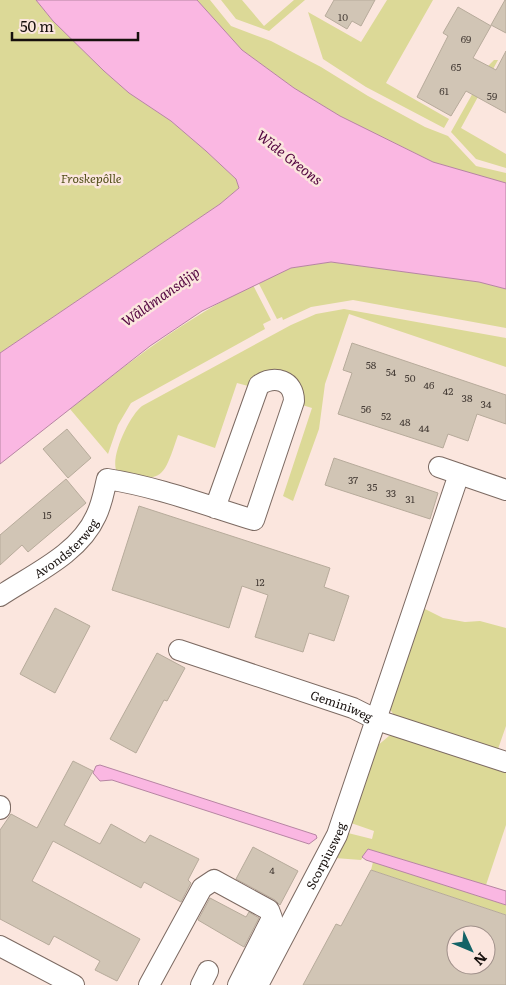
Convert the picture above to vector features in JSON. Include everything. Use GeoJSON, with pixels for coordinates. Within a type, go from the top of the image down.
{"type":"FeatureCollection","features":[{"type":"Feature","properties":{"kind":"street"},"geometry":{"type":"LineString","coordinates":[[267,380],[284,381],[291,387],[294,401],[254,520],[215,508],[259,385],[267,380]]}},
{"type":"Feature","properties":{"kind":"street"},"geometry":{"type":"LineString","coordinates":[[439,467],[506,490]]}},
{"type":"Feature","properties":{"kind":"street","name":"Scorpiusweg"},"geometry":{"type":"LineString","coordinates":[[258,985],[337,835],[459,474]]}},
{"type":"Feature","properties":{"kind":"street","name":"Avondsterweg"},"geometry":{"type":"LineString","coordinates":[[0,596],[67,552],[79,541],[97,514],[107,479],[146,485],[215,508]]}},
{"type":"Feature","properties":{"kind":"street","name":"Geminiweg"},"geometry":{"type":"LineString","coordinates":[[179,650],[353,708],[376,720],[506,762]]}},
{"type":"Feature","properties":{"kind":"street"},"geometry":{"type":"LineString","coordinates":[[149,985],[202,888],[214,880],[269,910],[272,918],[238,985]]}},
{"type":"Feature","properties":{"kind":"street"},"geometry":{"type":"LineString","coordinates":[[0,946],[74,985]]}},
{"type":"Feature","properties":{"kind":"green space","name":"Froskepôlle"},"geometry":{"type":"Polygon","coordinates":[[[0,0],[36,0],[53,21],[104,71],[129,93],[171,121],[206,151],[236,179],[239,188],[220,204],[0,353],[0,0]]]}},
{"type":"Feature","properties":{"kind":"green space"},"geometry":{"type":"Polygon","coordinates":[[[197,0],[210,0],[231,26],[271,41],[321,67],[368,96],[425,127],[448,136],[476,166],[506,173],[506,184],[433,162],[340,116],[294,88],[242,50],[197,0]]]}},
{"type":"Feature","properties":{"kind":"green space"},"geometry":{"type":"Polygon","coordinates":[[[221,0],[242,0],[264,26],[294,0],[305,0],[269,31],[236,19],[221,0]]]}},
{"type":"Feature","properties":{"kind":"green space"},"geometry":{"type":"Polygon","coordinates":[[[387,0],[433,0],[386,83],[449,119],[444,128],[366,87],[323,59],[308,12],[361,42],[387,0]]]}},
{"type":"Feature","properties":{"kind":"green space"},"geometry":{"type":"Polygon","coordinates":[[[494,60],[498,60],[461,128],[506,154],[506,168],[476,159],[451,132],[488,66],[494,60]]]}},
{"type":"Feature","properties":{"kind":"green space"},"geometry":{"type":"Polygon","coordinates":[[[331,262],[480,282],[506,289],[506,328],[353,300],[311,307],[283,320],[282,317],[277,319],[258,282],[291,268],[331,262]]]}},
{"type":"Feature","properties":{"kind":"green space"},"geometry":{"type":"Polygon","coordinates":[[[253,285],[271,320],[263,324],[265,329],[131,403],[118,425],[108,454],[70,409],[158,342],[204,312],[253,285]]]}},
{"type":"Feature","properties":{"kind":"green space"},"geometry":{"type":"Polygon","coordinates":[[[344,309],[506,338],[506,367],[349,314],[325,384],[319,429],[293,501],[283,496],[312,408],[302,405],[303,396],[252,380],[248,386],[237,383],[215,448],[178,435],[169,461],[159,474],[153,477],[144,477],[117,472],[115,466],[118,447],[132,418],[142,406],[291,325],[316,314],[344,309]]]}},
{"type":"Feature","properties":{"kind":"green space"},"geometry":{"type":"Polygon","coordinates":[[[423,608],[443,618],[465,622],[480,621],[506,628],[506,726],[498,749],[394,715],[389,708],[423,608]]]}},
{"type":"Feature","properties":{"kind":"green space"},"geometry":{"type":"Polygon","coordinates":[[[389,736],[396,736],[506,771],[506,825],[486,885],[368,849],[361,860],[335,858],[348,833],[372,839],[374,831],[351,823],[377,746],[389,736]]]}},
{"type":"Feature","properties":{"kind":"green space"},"geometry":{"type":"Polygon","coordinates":[[[373,862],[506,905],[506,915],[371,870],[373,862]]]}},
{"type":"Feature","properties":{"kind":"water"},"geometry":{"type":"Polygon","coordinates":[[[36,0],[197,0],[242,50],[294,88],[340,116],[433,162],[506,183],[506,289],[479,282],[331,262],[291,268],[202,311],[150,346],[0,464],[0,353],[220,204],[239,188],[236,179],[206,151],[171,121],[129,93],[104,71],[53,21],[36,0]]]}},
{"type":"Feature","properties":{"kind":"water"},"geometry":{"type":"Polygon","coordinates":[[[100,765],[316,835],[317,838],[309,844],[112,780],[100,781],[93,773],[96,766],[100,765]]]}},
{"type":"Feature","properties":{"kind":"water"},"geometry":{"type":"Polygon","coordinates":[[[368,849],[506,891],[506,905],[366,860],[362,857],[368,849]]]}},
{"type":"Feature","properties":{"kind":"building"},"geometry":{"type":"Polygon","coordinates":[[[334,0],[375,0],[361,26],[352,21],[347,29],[325,16],[334,0]]]}},
{"type":"Feature","properties":{"kind":"building"},"geometry":{"type":"Polygon","coordinates":[[[506,0],[506,33],[491,25],[506,0]]]}},
{"type":"Feature","properties":{"kind":"building"},"geometry":{"type":"Polygon","coordinates":[[[458,7],[491,26],[473,58],[496,70],[506,51],[506,113],[466,91],[451,116],[417,97],[448,36],[443,33],[458,7]]]}},
{"type":"Feature","properties":{"kind":"building"},"geometry":{"type":"Polygon","coordinates":[[[352,343],[506,395],[506,424],[477,414],[468,441],[448,434],[443,448],[338,414],[352,373],[343,370],[352,343]]]}},
{"type":"Feature","properties":{"kind":"building"},"geometry":{"type":"Polygon","coordinates":[[[67,429],[91,458],[68,478],[43,449],[67,429]]]}},
{"type":"Feature","properties":{"kind":"building"},"geometry":{"type":"Polygon","coordinates":[[[334,458],[438,493],[430,519],[325,485],[334,458]]]}},
{"type":"Feature","properties":{"kind":"building"},"geometry":{"type":"Polygon","coordinates":[[[66,479],[86,503],[28,552],[22,545],[0,565],[0,535],[66,479]]]}},
{"type":"Feature","properties":{"kind":"building"},"geometry":{"type":"Polygon","coordinates":[[[139,506],[330,568],[324,587],[349,596],[334,641],[309,633],[303,652],[255,637],[268,595],[242,586],[229,628],[112,590],[139,506]]]}},
{"type":"Feature","properties":{"kind":"building"},"geometry":{"type":"Polygon","coordinates":[[[55,608],[90,626],[55,693],[20,674],[55,608]]]}},
{"type":"Feature","properties":{"kind":"building"},"geometry":{"type":"Polygon","coordinates":[[[157,653],[185,668],[167,701],[164,700],[136,753],[110,739],[157,653]]]}},
{"type":"Feature","properties":{"kind":"building"},"geometry":{"type":"Polygon","coordinates":[[[73,761],[93,771],[64,825],[100,844],[111,824],[145,843],[150,835],[199,859],[188,880],[191,883],[181,902],[144,882],[141,888],[53,841],[32,881],[140,939],[117,981],[95,970],[100,961],[54,936],[49,945],[0,919],[0,830],[11,814],[37,828],[73,761]]]}},
{"type":"Feature","properties":{"kind":"building"},"geometry":{"type":"Polygon","coordinates":[[[253,847],[298,871],[280,905],[275,900],[236,879],[253,847]]]}},
{"type":"Feature","properties":{"kind":"building"},"geometry":{"type":"Polygon","coordinates":[[[371,870],[506,915],[506,985],[303,985],[336,924],[341,926],[371,870]]]}},
{"type":"Feature","properties":{"kind":"building"},"geometry":{"type":"Polygon","coordinates":[[[210,898],[246,917],[249,912],[259,918],[244,947],[198,920],[210,898]]]}},
{"type":"Feature","properties":{"kind":"water label","name":"Wide Greons"},"geometry":{"type":"Point","coordinates":[290,157]}},
{"type":"Feature","properties":{"kind":"water label","name":"Wâldmansdjip"},"geometry":{"type":"Point","coordinates":[160,296]}}]}
